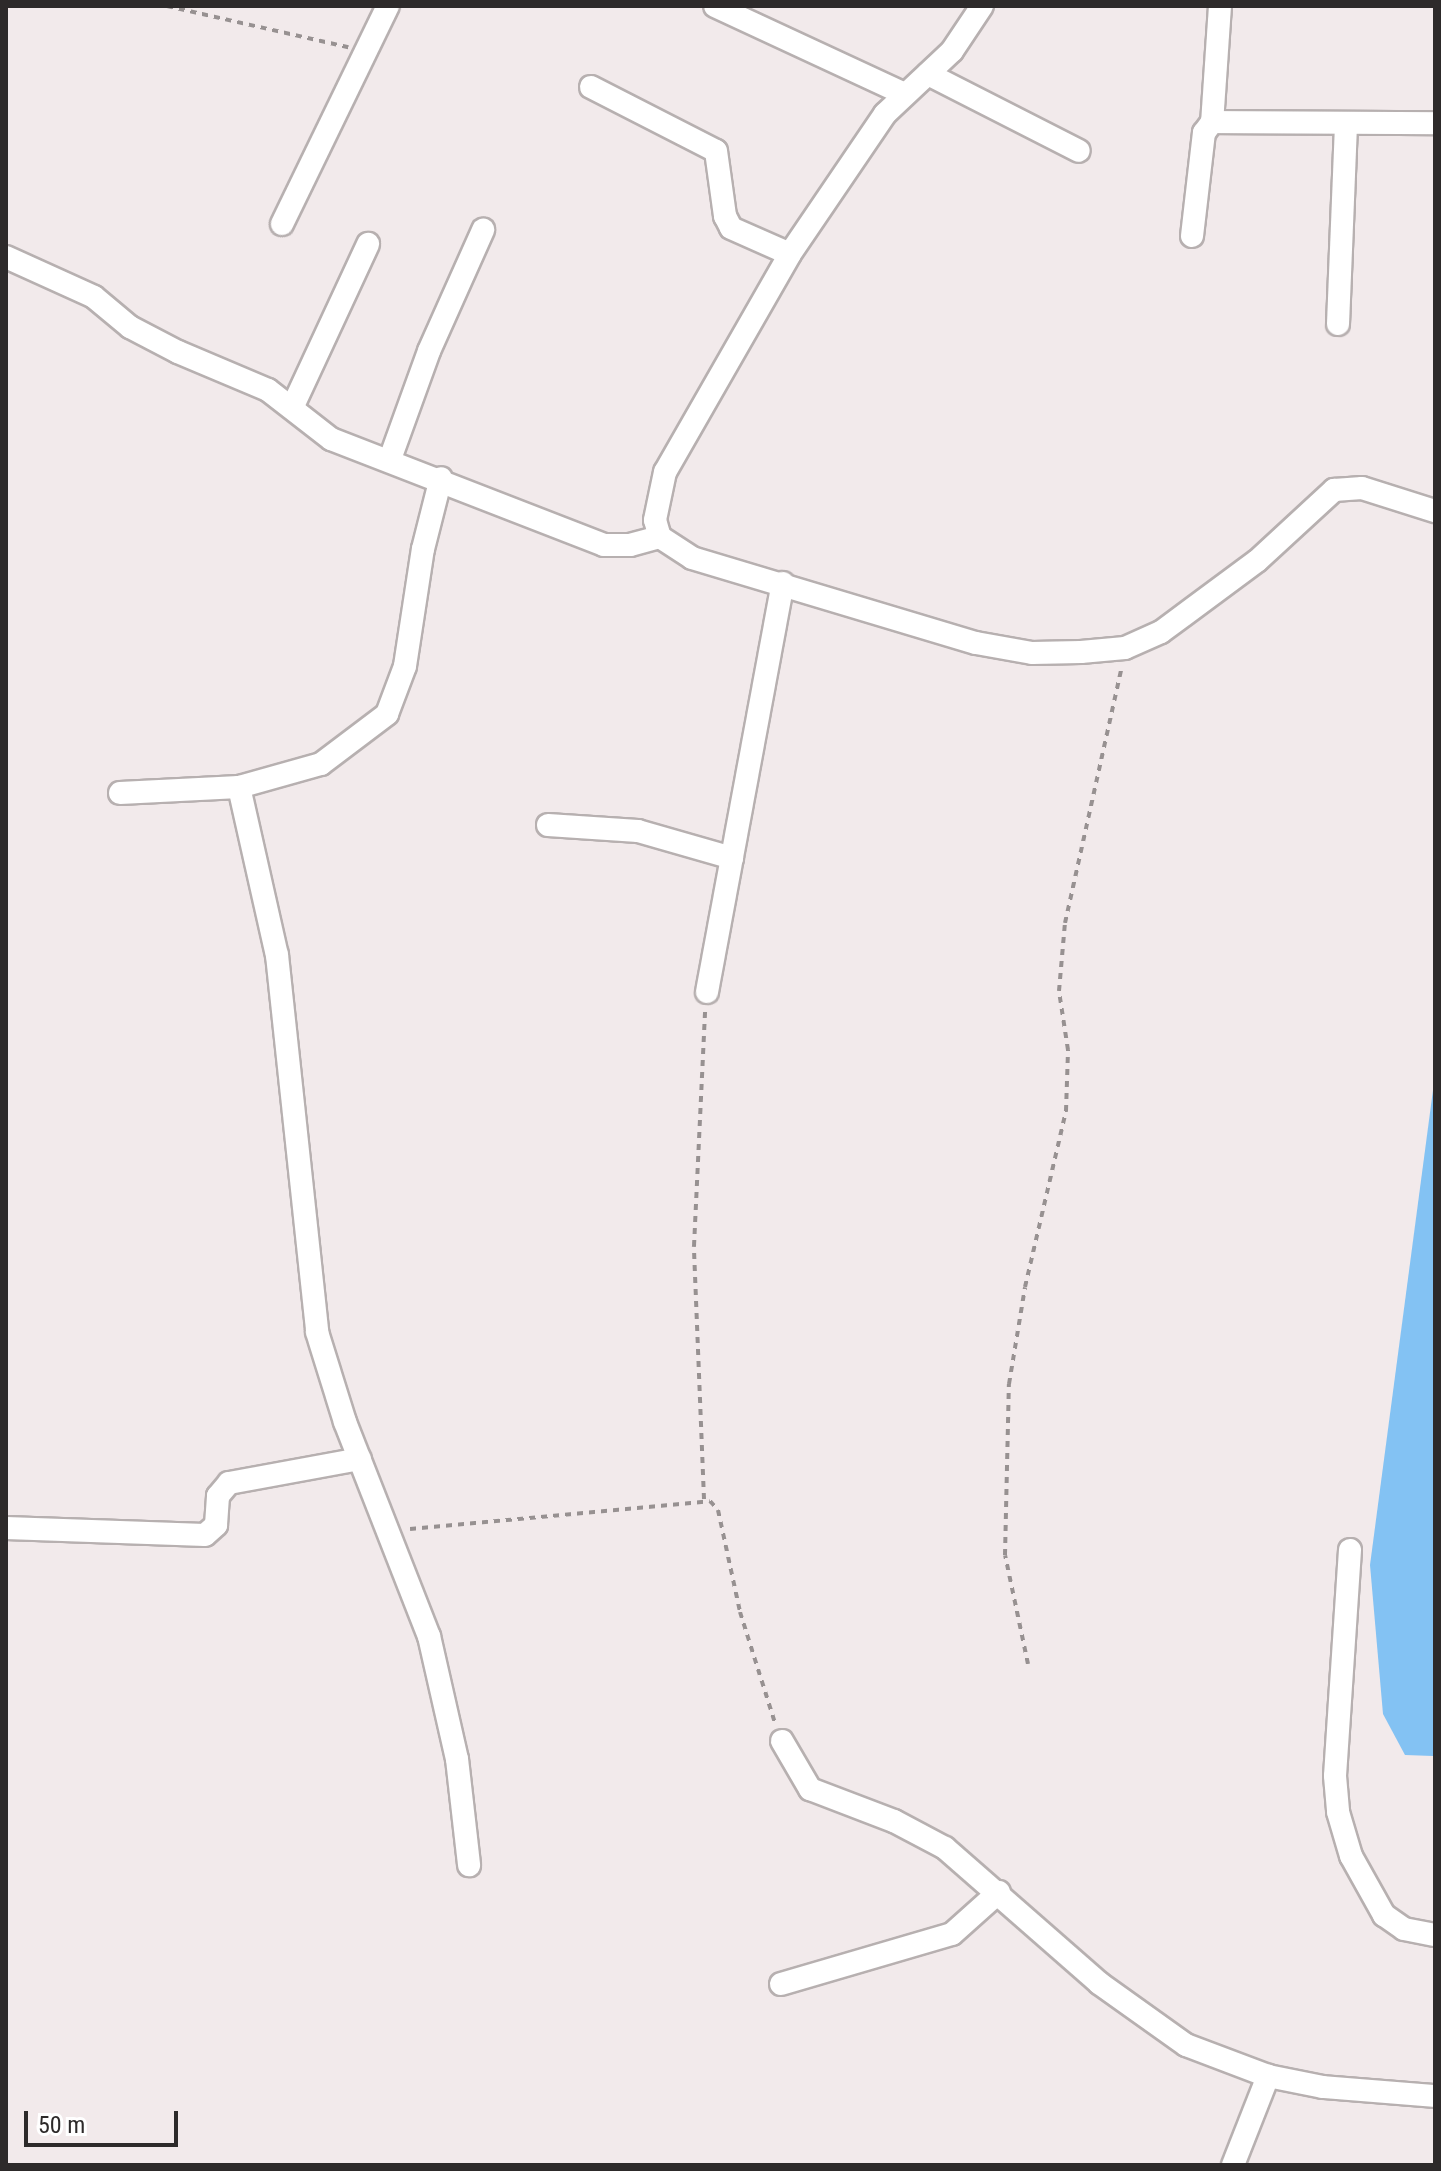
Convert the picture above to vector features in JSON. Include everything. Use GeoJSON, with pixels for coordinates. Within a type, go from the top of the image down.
{"type":"FeatureCollection","features":[{"type":"Feature","properties":{"kind":"street"},"geometry":{"type":"LineString","coordinates":[[282,224],[388,6]]}},
{"type":"Feature","properties":{"kind":"street"},"geometry":{"type":"LineString","coordinates":[[715,6],[905,94]]}},
{"type":"Feature","properties":{"kind":"street"},"geometry":{"type":"LineString","coordinates":[[982,6],[952,51],[905,94],[863,142],[790,254],[665,472],[655,520],[660,537],[692,558],[976,643],[1032,653],[1125,648],[1161,632],[1223,589],[1334,490],[1362,488],[1435,511]]}},
{"type":"Feature","properties":{"kind":"street"},"geometry":{"type":"LineString","coordinates":[[1192,236],[1204,133],[1212,122],[1220,6]]}},
{"type":"Feature","properties":{"kind":"street"},"geometry":{"type":"LineString","coordinates":[[928,74],[1079,151]]}},
{"type":"Feature","properties":{"kind":"street"},"geometry":{"type":"LineString","coordinates":[[591,87],[716,151],[725,216],[731,228],[790,254]]}},
{"type":"Feature","properties":{"kind":"street"},"geometry":{"type":"LineString","coordinates":[[1212,122],[1435,123]]}},
{"type":"Feature","properties":{"kind":"street"},"geometry":{"type":"LineString","coordinates":[[1338,324],[1346,123]]}},
{"type":"Feature","properties":{"kind":"street"},"geometry":{"type":"LineString","coordinates":[[390,459],[429,351],[483,230]]}},
{"type":"Feature","properties":{"kind":"street"},"geometry":{"type":"LineString","coordinates":[[292,408],[368,244]]}},
{"type":"Feature","properties":{"kind":"street"},"geometry":{"type":"LineString","coordinates":[[6,257],[94,297],[130,327],[268,390],[331,439],[441,478],[604,545],[630,545],[660,537]]}},
{"type":"Feature","properties":{"kind":"street"},"geometry":{"type":"LineString","coordinates":[[120,793],[239,787],[321,764],[387,714],[405,666],[415,587],[441,478]]}},
{"type":"Feature","properties":{"kind":"street"},"geometry":{"type":"LineString","coordinates":[[707,992],[783,583]]}},
{"type":"Feature","properties":{"kind":"street"},"geometry":{"type":"LineString","coordinates":[[239,787],[277,955],[317,1332],[360,1459],[392,1531],[447,1704],[469,1865]]}},
{"type":"Feature","properties":{"kind":"street"},"geometry":{"type":"LineString","coordinates":[[548,825],[638,831],[732,858]]}},
{"type":"Feature","properties":{"kind":"street"},"geometry":{"type":"LineString","coordinates":[[6,1528],[205,1535],[216,1525],[218,1496],[229,1483],[360,1459]]}},
{"type":"Feature","properties":{"kind":"street"},"geometry":{"type":"LineString","coordinates":[[1350,1550],[1335,1776],[1338,1812],[1351,1856],[1384,1915],[1404,1929],[1435,1935]]}},
{"type":"Feature","properties":{"kind":"street"},"geometry":{"type":"LineString","coordinates":[[782,1741],[810,1789],[920,1833],[999,1892],[1099,1983],[1176,2038],[1220,2062],[1268,2076],[1435,2096]]}},
{"type":"Feature","properties":{"kind":"street"},"geometry":{"type":"LineString","coordinates":[[781,1984],[952,1934],[999,1892]]}},
{"type":"Feature","properties":{"kind":"street"},"geometry":{"type":"LineString","coordinates":[[1233,2165],[1268,2076]]}},
{"type":"Feature","properties":{"kind":"path"},"geometry":{"type":"LineString","coordinates":[[167,6],[368,50]]}},
{"type":"Feature","properties":{"kind":"path"},"geometry":{"type":"LineString","coordinates":[[1028,1664],[1005,1555],[1009,1384],[1025,1287],[1066,1111],[1068,1050],[1059,991],[1065,923],[1125,648]]}},
{"type":"Feature","properties":{"kind":"path"},"geometry":{"type":"LineString","coordinates":[[704,1499],[694,1246],[707,992]]}},
{"type":"Feature","properties":{"kind":"path"},"geometry":{"type":"LineString","coordinates":[[392,1531],[704,1499],[718,1510],[747,1639],[782,1741]]}},
{"type":"Feature","properties":{"kind":"water"},"geometry":{"type":"Polygon","coordinates":[[[1435,1075],[1433,1756],[1405,1755],[1383,1714],[1370,1565],[1435,1075]]]}}]}
